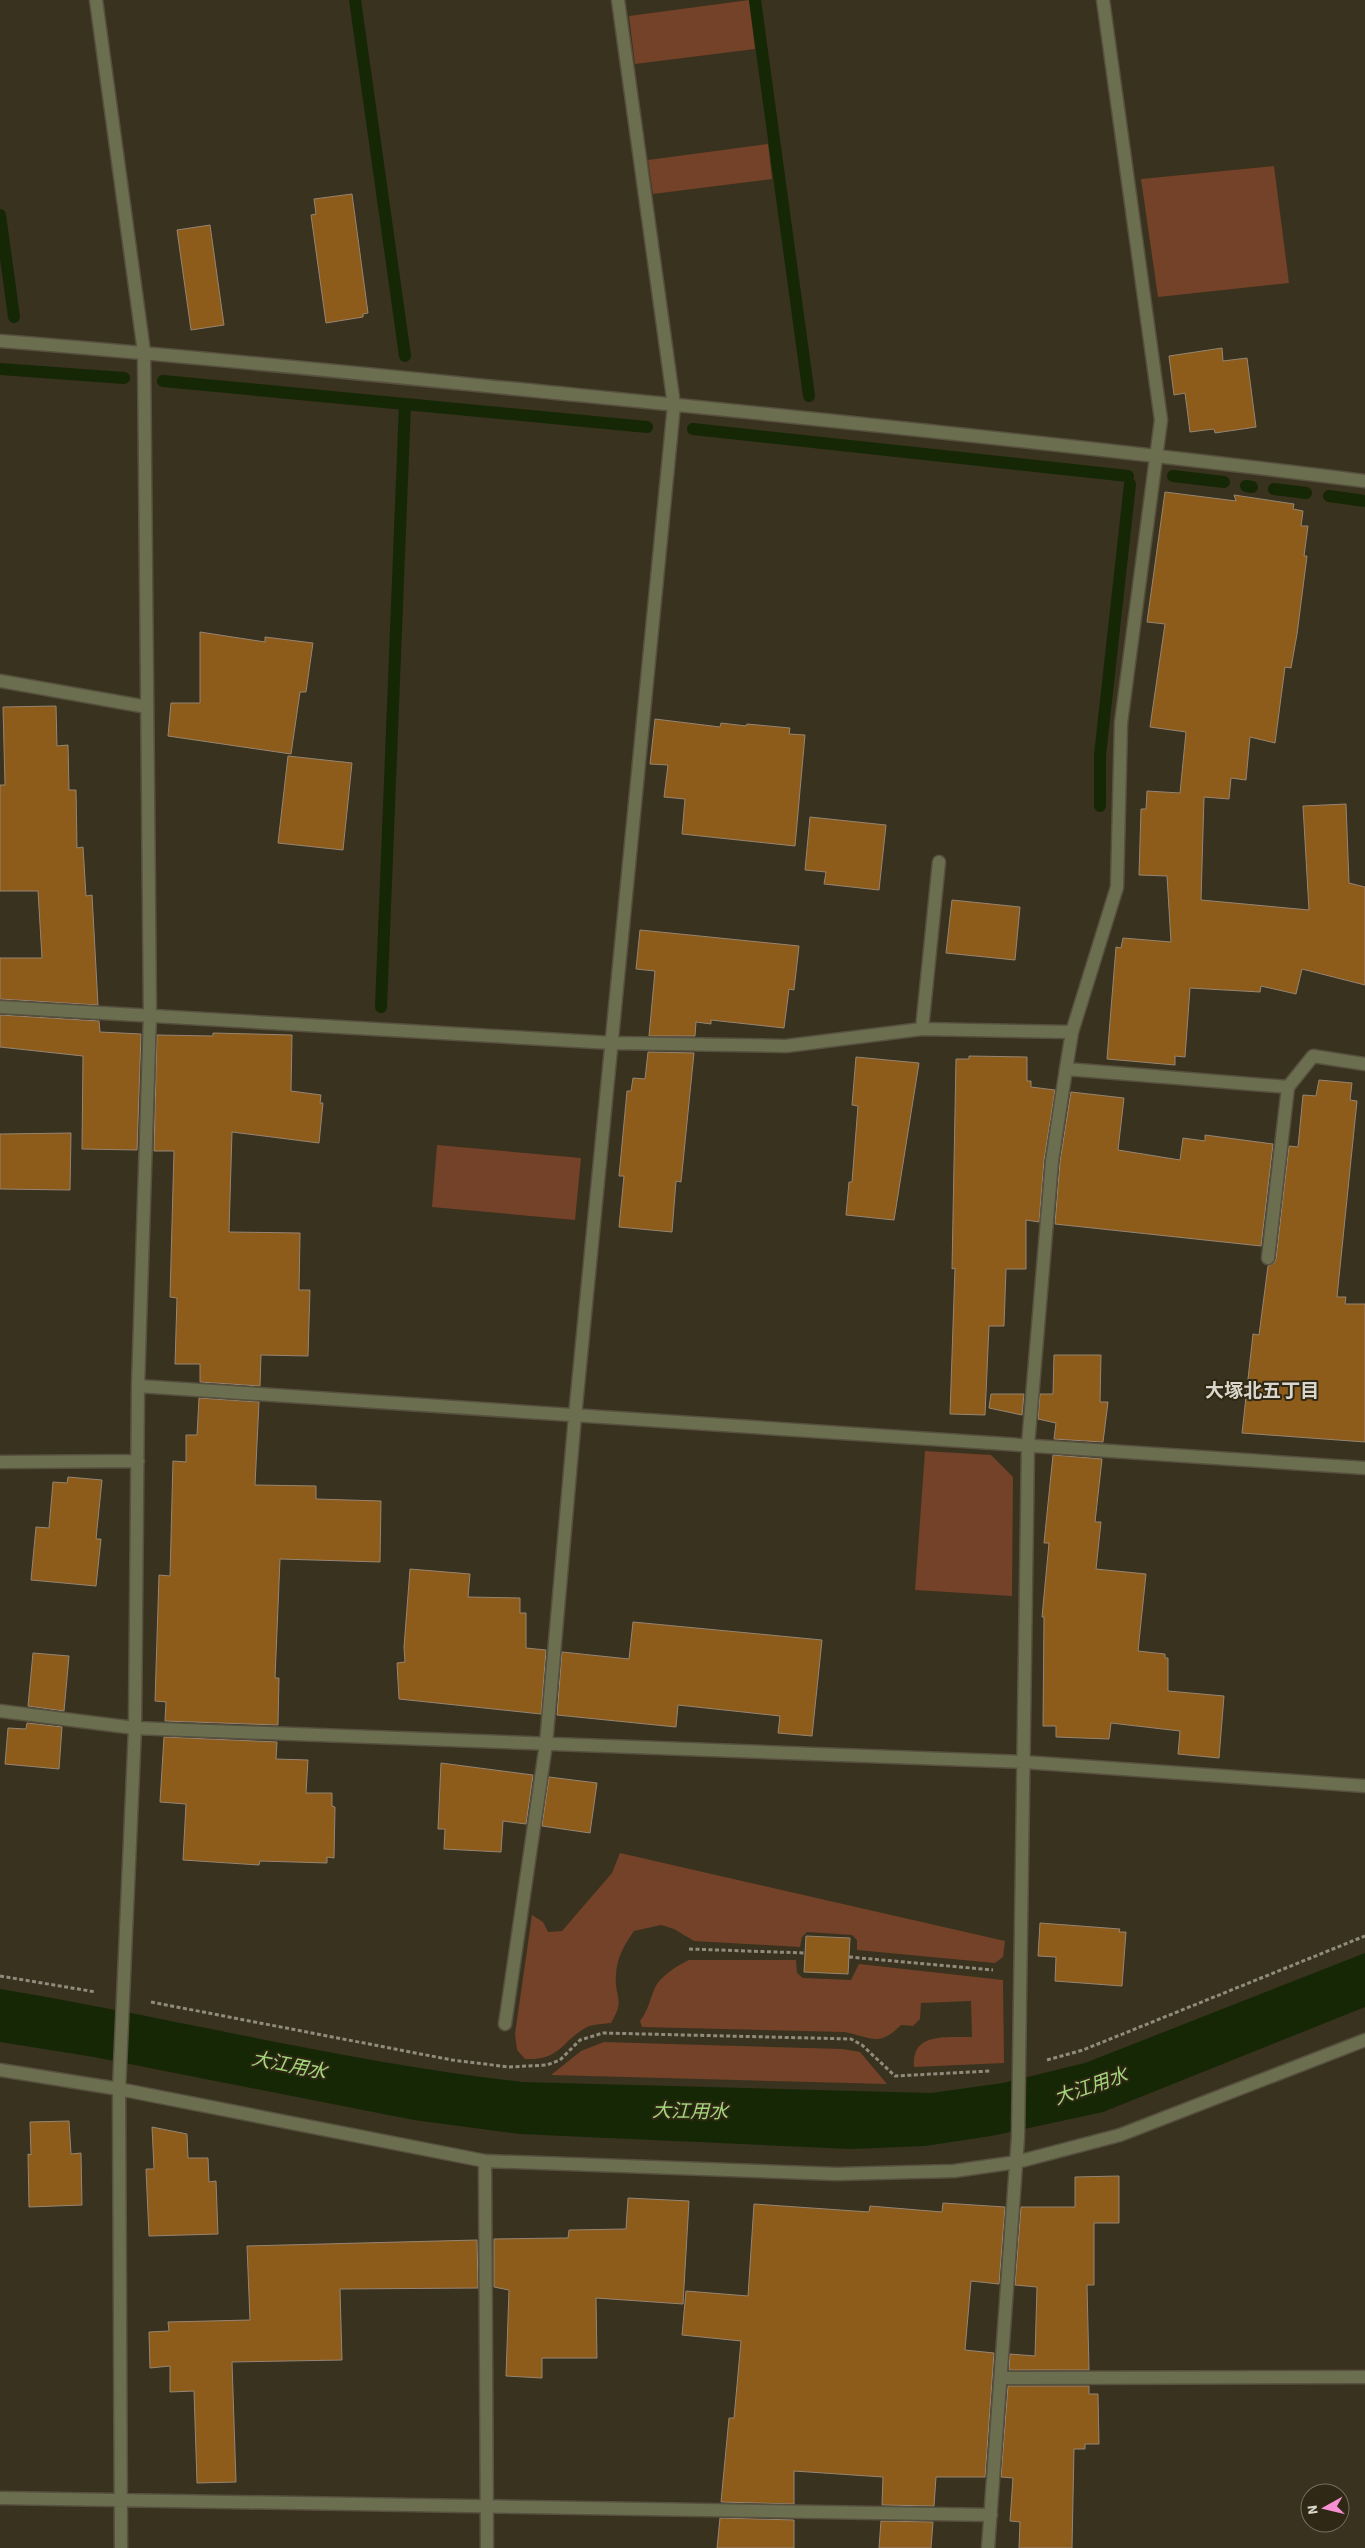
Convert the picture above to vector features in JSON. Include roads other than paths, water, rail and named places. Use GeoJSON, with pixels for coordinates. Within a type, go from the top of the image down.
{"type":"FeatureCollection","features":[{"type":"Feature","properties":{"kind":"street"},"geometry":{"type":"LineString","coordinates":[[96,0],[144,352],[150,1015],[138,1386],[135,1728],[119,2089],[121,2548]]}},
{"type":"Feature","properties":{"kind":"street"},"geometry":{"type":"LineString","coordinates":[[504,2024],[546,1744],[575,1416],[674,405],[618,0]]}},
{"type":"Feature","properties":{"kind":"street"},"geometry":{"type":"LineString","coordinates":[[988,2548],[1018,2137],[1022,1972],[1028,1445],[1052,1161],[1066,1069],[1072,1032],[1117,887],[1121,723],[1161,420],[1103,0]]}},
{"type":"Feature","properties":{"kind":"street"},"geometry":{"type":"LineString","coordinates":[[0,342],[144,352],[674,405],[1156,455],[1365,481]]}},
{"type":"Feature","properties":{"kind":"street"},"geometry":{"type":"LineString","coordinates":[[0,681],[147,707]]}},
{"type":"Feature","properties":{"kind":"street"},"geometry":{"type":"LineString","coordinates":[[922,1029],[939,862]]}},
{"type":"Feature","properties":{"kind":"street"},"geometry":{"type":"LineString","coordinates":[[0,1007],[612,1043],[786,1046],[922,1029],[1072,1032]]}},
{"type":"Feature","properties":{"kind":"street"},"geometry":{"type":"LineString","coordinates":[[1268,1258],[1288,1087],[1313,1056],[1365,1064]]}},
{"type":"Feature","properties":{"kind":"street"},"geometry":{"type":"LineString","coordinates":[[1066,1069],[1288,1087]]}},
{"type":"Feature","properties":{"kind":"street"},"geometry":{"type":"LineString","coordinates":[[138,1386],[1365,1468]]}},
{"type":"Feature","properties":{"kind":"street"},"geometry":{"type":"LineString","coordinates":[[0,1462],[138,1461]]}},
{"type":"Feature","properties":{"kind":"street"},"geometry":{"type":"LineString","coordinates":[[0,1711],[135,1728],[1024,1762],[1365,1786]]}},
{"type":"Feature","properties":{"kind":"street"},"geometry":{"type":"LineString","coordinates":[[0,2070],[119,2089],[484,2161],[837,2174],[954,2171],[1017,2162],[1120,2135],[1365,2040]]}},
{"type":"Feature","properties":{"kind":"street"},"geometry":{"type":"LineString","coordinates":[[484,2161],[487,2548]]}},
{"type":"Feature","properties":{"kind":"street"},"geometry":{"type":"LineString","coordinates":[[1001,2378],[1365,2377]]}},
{"type":"Feature","properties":{"kind":"street"},"geometry":{"type":"LineString","coordinates":[[0,2498],[991,2515]]}},
{"type":"Feature","properties":{"kind":"water","name":"大江用水"},"geometry":{"type":"Polygon","coordinates":[[[1365,1953],[1365,2007],[1103,2112],[991,2136],[925,2146],[851,2149],[520,2134],[414,2120],[94,2057],[0,2042],[0,1989],[391,2063],[522,2082],[931,2093],[1003,2083],[1085,2063],[1365,1953]]]}},
{"type":"Feature","properties":{"kind":"waterway"},"geometry":{"type":"LineString","coordinates":[[355,0],[405,356]]}},
{"type":"Feature","properties":{"kind":"waterway"},"geometry":{"type":"LineString","coordinates":[[755,0],[809,396]]}},
{"type":"Feature","properties":{"kind":"waterway"},"geometry":{"type":"LineString","coordinates":[[0,215],[14,317]]}},
{"type":"Feature","properties":{"kind":"waterway"},"geometry":{"type":"LineString","coordinates":[[0,369],[124,378]]}},
{"type":"Feature","properties":{"kind":"waterway"},"geometry":{"type":"LineString","coordinates":[[163,381],[647,427]]}},
{"type":"Feature","properties":{"kind":"waterway"},"geometry":{"type":"LineString","coordinates":[[381,1007],[405,404]]}},
{"type":"Feature","properties":{"kind":"waterway"},"geometry":{"type":"LineString","coordinates":[[693,429],[1128,476]]}},
{"type":"Feature","properties":{"kind":"waterway"},"geometry":{"type":"LineString","coordinates":[[1173,476],[1224,482]]}},
{"type":"Feature","properties":{"kind":"waterway"},"geometry":{"type":"LineString","coordinates":[[1100,806],[1100,755],[1130,484]]}},
{"type":"Feature","properties":{"kind":"waterway"},"geometry":{"type":"LineString","coordinates":[[1246,486],[1252,487]]}},
{"type":"Feature","properties":{"kind":"waterway"},"geometry":{"type":"LineString","coordinates":[[1274,489],[1306,493]]}},
{"type":"Feature","properties":{"kind":"waterway"},"geometry":{"type":"LineString","coordinates":[[1329,496],[1365,501]]}},
{"type":"Feature","properties":{"kind":"district","name":"大塚北五丁目"},"geometry":{"type":"Point","coordinates":[1262,1391]}}]}
